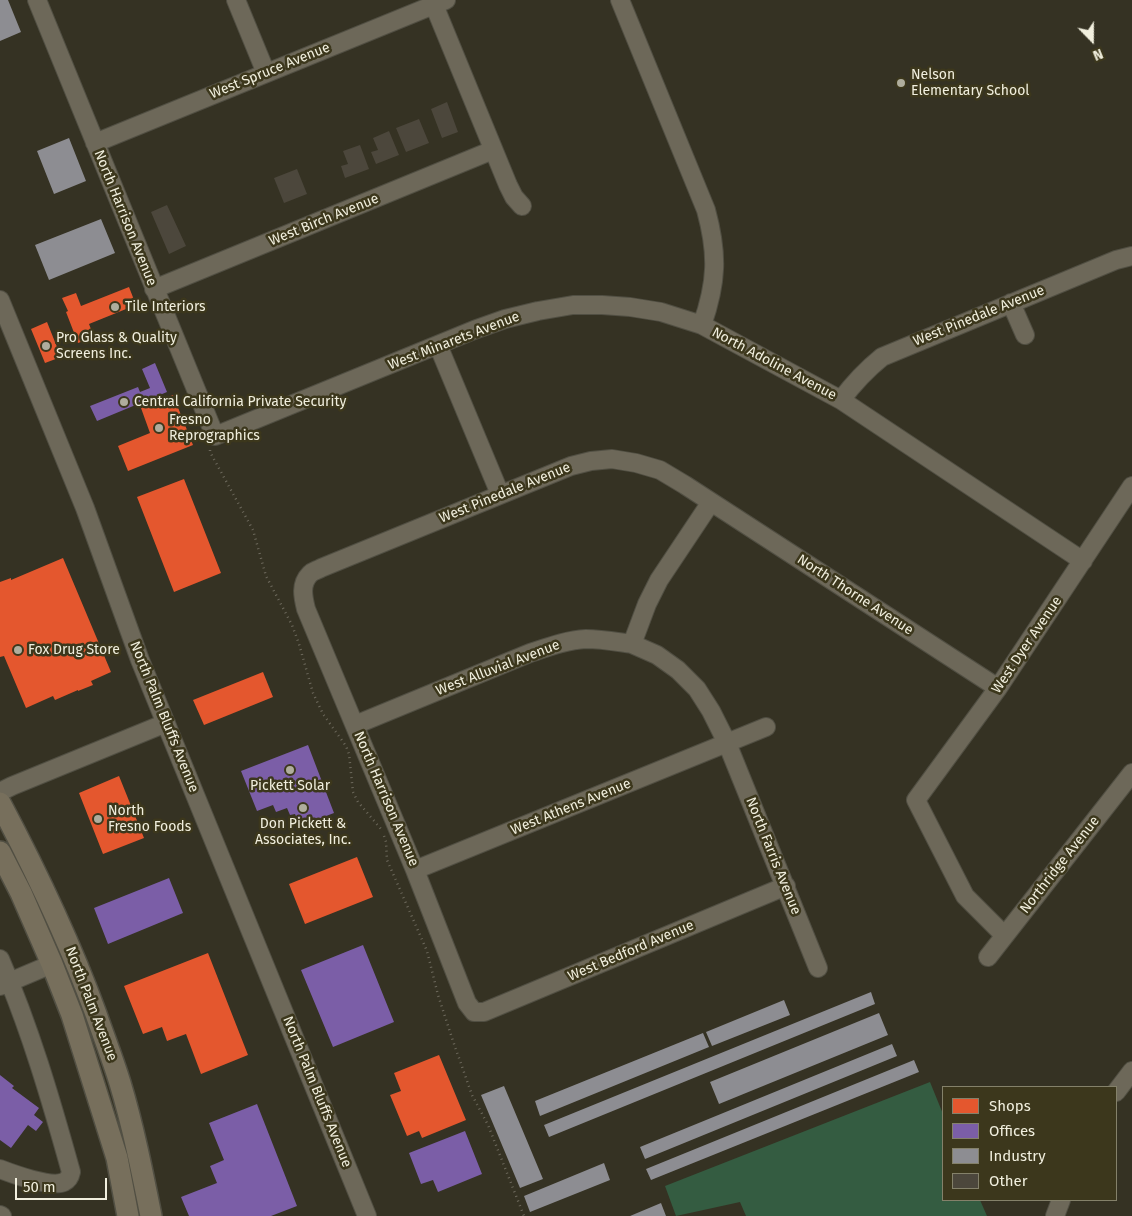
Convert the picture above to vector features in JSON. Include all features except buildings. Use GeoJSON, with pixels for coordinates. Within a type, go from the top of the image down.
{"type":"FeatureCollection","features":[{"type":"Feature","properties":{"kind":"main road","name":"North Palm Avenue"},"geometry":{"type":"LineString","coordinates":[[0,803],[54,910],[101,1027],[120,1082],[151,1216]]}},
{"type":"Feature","properties":{"kind":"main road","name":"North Palm Avenue"},"geometry":{"type":"LineString","coordinates":[[0,852],[21,893],[72,1015],[117,1158],[128,1216]]}},
{"type":"Feature","properties":{"kind":"main road"},"geometry":{"type":"LineString","coordinates":[[88,1063],[114,1113],[140,1216]]}},
{"type":"Feature","properties":{"kind":"street","name":"North Harrison Avenue"},"geometry":{"type":"LineString","coordinates":[[37,0],[154,289],[212,441]]}},
{"type":"Feature","properties":{"kind":"street"},"geometry":{"type":"LineString","coordinates":[[236,0],[266,73]]}},
{"type":"Feature","properties":{"kind":"street","name":"North Adoline Avenue"},"geometry":{"type":"LineString","coordinates":[[620,0],[706,210],[712,231],[715,265],[711,294],[702,325],[841,400],[1083,561]]}},
{"type":"Feature","properties":{"kind":"street","name":"West Spruce Avenue"},"geometry":{"type":"LineString","coordinates":[[94,143],[437,2]]}},
{"type":"Feature","properties":{"kind":"street"},"geometry":{"type":"LineString","coordinates":[[437,2],[510,191],[522,206]]}},
{"type":"Feature","properties":{"kind":"street","name":"West Birch Avenue"},"geometry":{"type":"LineString","coordinates":[[154,289],[493,150]]}},
{"type":"Feature","properties":{"kind":"street","name":"West Pinedale Avenue"},"geometry":{"type":"LineString","coordinates":[[841,400],[855,382],[882,357],[1116,260],[1132,256]]}},
{"type":"Feature","properties":{"kind":"street","name":"North Palm Bluffs Avenue"},"geometry":{"type":"LineString","coordinates":[[0,300],[85,508],[140,660],[367,1216]]}},
{"type":"Feature","properties":{"kind":"street"},"geometry":{"type":"LineString","coordinates":[[1011,303],[1025,336]]}},
{"type":"Feature","properties":{"kind":"street","name":"West Minarets Avenue"},"geometry":{"type":"LineString","coordinates":[[212,441],[474,330],[538,310],[602,305],[630,307],[661,312],[702,325]]}},
{"type":"Feature","properties":{"kind":"street"},"geometry":{"type":"LineString","coordinates":[[438,345],[500,494]]}},
{"type":"Feature","properties":{"kind":"street","name":"West Pinedale Avenue"},"geometry":{"type":"LineString","coordinates":[[304,584],[310,574],[321,568],[500,494],[571,466],[591,461],[612,459],[660,470],[712,502]]}},
{"type":"Feature","properties":{"kind":"street","name":"West Dyer Avenue"},"geometry":{"type":"LineString","coordinates":[[1004,935],[965,896],[916,800],[998,688],[1132,486]]}},
{"type":"Feature","properties":{"kind":"street"},"geometry":{"type":"LineString","coordinates":[[632,644],[647,604],[659,580],[712,502]]}},
{"type":"Feature","properties":{"kind":"street","name":"North Thorne Avenue"},"geometry":{"type":"LineString","coordinates":[[712,502],[998,688]]}},
{"type":"Feature","properties":{"kind":"street","name":"North Harrison Avenue"},"geometry":{"type":"LineString","coordinates":[[304,584],[303,595],[306,609],[416,870],[467,1003],[474,1012]]}},
{"type":"Feature","properties":{"kind":"street","name":"West Alluvial Avenue"},"geometry":{"type":"LineString","coordinates":[[355,725],[556,644],[585,639],[609,640],[632,644]]}},
{"type":"Feature","properties":{"kind":"street","name":"North Farris Avenue"},"geometry":{"type":"LineString","coordinates":[[632,644],[657,655],[678,670],[697,690],[711,710],[727,743],[818,968]]}},
{"type":"Feature","properties":{"kind":"street"},"geometry":{"type":"LineString","coordinates":[[0,792],[166,723]]}},
{"type":"Feature","properties":{"kind":"street"},"geometry":{"type":"LineString","coordinates":[[727,743],[766,727]]}},
{"type":"Feature","properties":{"kind":"street","name":"West Athens Avenue"},"geometry":{"type":"LineString","coordinates":[[416,870],[727,743]]}},
{"type":"Feature","properties":{"kind":"street","name":"Northridge Avenue"},"geometry":{"type":"LineString","coordinates":[[988,957],[1132,773]]}},
{"type":"Feature","properties":{"kind":"street","name":"West Bedford Avenue"},"geometry":{"type":"LineString","coordinates":[[474,1012],[484,1012],[786,886]]}},
{"type":"Feature","properties":{"kind":"street"},"geometry":{"type":"LineString","coordinates":[[0,959],[5,984],[36,1052],[55,1114],[70,1177],[62,1183],[56,1183],[28,1179],[0,1169]]}},
{"type":"Feature","properties":{"kind":"street"},"geometry":{"type":"LineString","coordinates":[[5,984],[52,964]]}},
{"type":"Feature","properties":{"kind":"street"},"geometry":{"type":"LineString","coordinates":[[1117,1091],[1132,1071]]}},
{"type":"Feature","properties":{"kind":"street"},"geometry":{"type":"LineString","coordinates":[[1055,1216],[1061,1201]]}},
{"type":"Feature","properties":{"kind":"path"},"geometry":{"type":"LineString","coordinates":[[212,441],[210,452],[253,530],[266,576],[292,625],[299,644],[313,693],[323,714],[346,746],[349,754],[353,792],[358,802],[380,828],[384,836],[387,860],[427,951],[452,1041],[472,1094],[488,1124],[524,1216]]}},
{"type":"Feature","properties":{"kind":"green space"},"geometry":{"type":"Polygon","coordinates":[[[930,1082],[942,1112],[942,1201],[980,1201],[987,1216],[746,1216],[740,1202],[676,1216],[665,1186],[930,1082]]]}},
{"type":"Feature","properties":{"kind":"place","name":"Nelson Elementary School"},"geometry":{"type":"Point","coordinates":[901,83]}},
{"type":"Feature","properties":{"kind":"place","name":"Tile Interiors"},"geometry":{"type":"Point","coordinates":[115,307]}},
{"type":"Feature","properties":{"kind":"place","name":"Pro Glass & Quality Screens Inc."},"geometry":{"type":"Point","coordinates":[46,346]}},
{"type":"Feature","properties":{"kind":"place","name":"Central California Private Security"},"geometry":{"type":"Point","coordinates":[124,402]}},
{"type":"Feature","properties":{"kind":"place","name":"Fresno Reprographics"},"geometry":{"type":"Point","coordinates":[159,428]}},
{"type":"Feature","properties":{"kind":"place","name":"Fox Drug Store"},"geometry":{"type":"Point","coordinates":[18,650]}},
{"type":"Feature","properties":{"kind":"place","name":"Pickett Solar"},"geometry":{"type":"Point","coordinates":[290,770]}},
{"type":"Feature","properties":{"kind":"place","name":"Don Pickett & Associates, Inc."},"geometry":{"type":"Point","coordinates":[303,808]}},
{"type":"Feature","properties":{"kind":"place","name":"North Fresno Foods"},"geometry":{"type":"Point","coordinates":[98,819]}}]}
